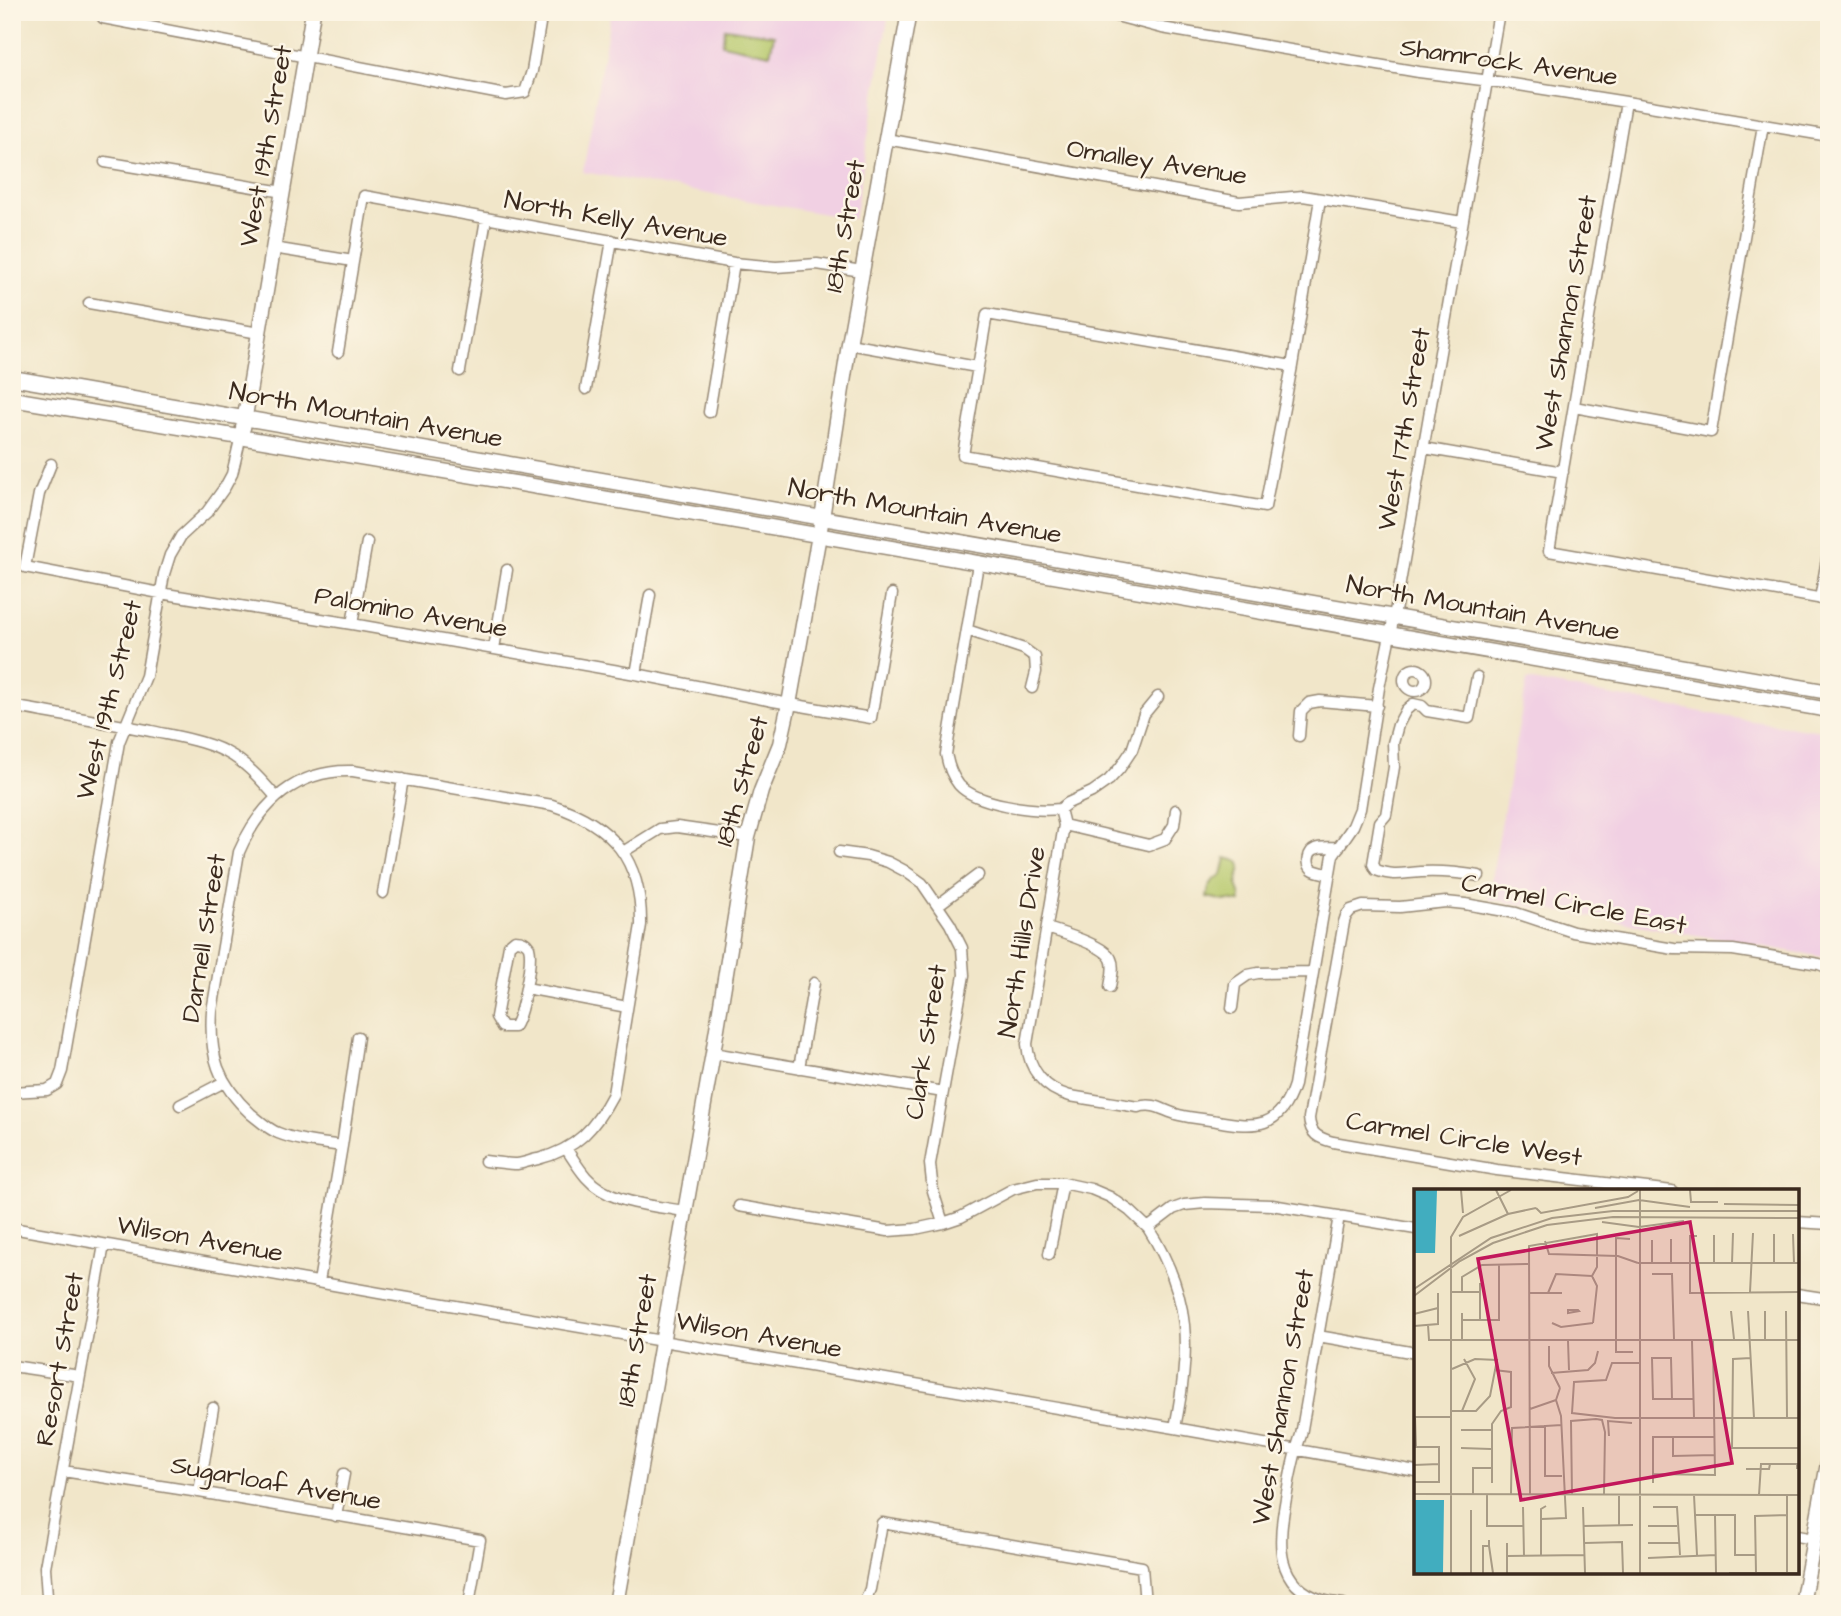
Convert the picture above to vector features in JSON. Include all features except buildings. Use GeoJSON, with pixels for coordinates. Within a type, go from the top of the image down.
{"type":"FeatureCollection","features":[{"type":"Feature","properties":{"kind":"main road","name":"West 19th Street"},"geometry":{"type":"LineString","coordinates":[[241,436],[313,12]]}},
{"type":"Feature","properties":{"kind":"main road","name":"18th Street"},"geometry":{"type":"LineString","coordinates":[[616,1604],[713,1053],[748,837],[761,791],[780,744],[789,704],[849,344],[909,12]]}},
{"type":"Feature","properties":{"kind":"main road","name":"North Mountain Avenue"},"geometry":{"type":"LineString","coordinates":[[12,378],[1829,692]]}},
{"type":"Feature","properties":{"kind":"main road","name":"North Mountain Avenue"},"geometry":{"type":"LineString","coordinates":[[12,399],[241,436],[1829,710]]}},
{"type":"Feature","properties":{"kind":"main road"},"geometry":{"type":"LineString","coordinates":[[1659,682],[1663,665]]}},
{"type":"Feature","properties":{"kind":"main road"},"geometry":{"type":"LineString","coordinates":[[1802,1604],[1829,1458]]}},
{"type":"Feature","properties":{"kind":"street"},"geometry":{"type":"LineString","coordinates":[[104,12],[103,19],[506,95],[525,92],[532,71],[542,12]]}},
{"type":"Feature","properties":{"kind":"street","name":"Shamrock Avenue"},"geometry":{"type":"LineString","coordinates":[[1101,12],[1162,28],[1419,72],[1626,102],[1829,136]]}},
{"type":"Feature","properties":{"kind":"street","name":"West 17th Street"},"geometry":{"type":"LineString","coordinates":[[1322,913],[1333,855],[1353,826],[1360,809],[1499,12]]}},
{"type":"Feature","properties":{"kind":"street","name":"West Shannon Street"},"geometry":{"type":"LineString","coordinates":[[1626,102],[1549,551],[1825,600]]}},
{"type":"Feature","properties":{"kind":"street"},"geometry":{"type":"LineString","coordinates":[[1574,407],[1711,432],[1762,125]]}},
{"type":"Feature","properties":{"kind":"street","name":"Omalley Avenue"},"geometry":{"type":"LineString","coordinates":[[886,139],[1239,202],[1303,196],[1462,222]]}},
{"type":"Feature","properties":{"kind":"street"},"geometry":{"type":"LineString","coordinates":[[105,162],[283,192]]}},
{"type":"Feature","properties":{"kind":"street","name":"North Kelly Avenue"},"geometry":{"type":"LineString","coordinates":[[353,261],[364,196],[734,263],[776,267],[817,264],[862,271]]}},
{"type":"Feature","properties":{"kind":"street"},"geometry":{"type":"LineString","coordinates":[[1293,366],[987,314],[963,455],[1265,507],[1293,366],[1320,199]]}},
{"type":"Feature","properties":{"kind":"street"},"geometry":{"type":"LineString","coordinates":[[460,371],[486,219]]}},
{"type":"Feature","properties":{"kind":"street"},"geometry":{"type":"LineString","coordinates":[[586,389],[612,240]]}},
{"type":"Feature","properties":{"kind":"street"},"geometry":{"type":"LineString","coordinates":[[273,248],[353,261],[338,352]]}},
{"type":"Feature","properties":{"kind":"street"},"geometry":{"type":"LineString","coordinates":[[709,412],[734,263]]}},
{"type":"Feature","properties":{"kind":"street"},"geometry":{"type":"LineString","coordinates":[[89,303],[259,333]]}},
{"type":"Feature","properties":{"kind":"street"},"geometry":{"type":"LineString","coordinates":[[849,344],[977,367]]}},
{"type":"Feature","properties":{"kind":"street","name":"West 19th Street"},"geometry":{"type":"LineString","coordinates":[[12,1092],[47,1090],[57,1084],[62,1071],[119,742],[146,676],[160,593],[170,555],[181,536],[212,506],[232,474],[241,436]]}},
{"type":"Feature","properties":{"kind":"street"},"geometry":{"type":"LineString","coordinates":[[1424,448],[1563,472]]}},
{"type":"Feature","properties":{"kind":"street","name":"Palomino Avenue"},"geometry":{"type":"LineString","coordinates":[[51,464],[39,494],[25,567],[871,718],[892,594]]}},
{"type":"Feature","properties":{"kind":"street"},"geometry":{"type":"LineString","coordinates":[[352,624],[366,542]]}},
{"type":"Feature","properties":{"kind":"street"},"geometry":{"type":"LineString","coordinates":[[1825,600],[1829,548]]}},
{"type":"Feature","properties":{"kind":"street","name":"North Hills Drive"},"geometry":{"type":"LineString","coordinates":[[978,564],[946,754],[952,773],[960,786],[968,792],[986,800],[1037,809],[1060,809],[1063,825],[1027,1044],[1028,1057],[1033,1068],[1046,1085],[1061,1094],[1125,1106],[1154,1105],[1180,1115],[1251,1126],[1265,1123],[1286,1104],[1294,1085],[1322,913]]}},
{"type":"Feature","properties":{"kind":"street"},"geometry":{"type":"LineString","coordinates":[[494,649],[508,570]]}},
{"type":"Feature","properties":{"kind":"street"},"geometry":{"type":"LineString","coordinates":[[636,674],[650,595]]}},
{"type":"Feature","properties":{"kind":"street"},"geometry":{"type":"LineString","coordinates":[[967,630],[1024,649],[1035,657],[1036,673],[1032,688]]}},
{"type":"Feature","properties":{"kind":"street"},"geometry":{"type":"LineString","coordinates":[[1383,669],[1406,676]]}},
{"type":"Feature","properties":{"kind":"street"},"geometry":{"type":"LineString","coordinates":[[1416,669],[1423,673],[1426,681],[1422,688],[1414,691],[1407,687],[1405,680],[1408,672],[1416,669]]}},
{"type":"Feature","properties":{"kind":"street"},"geometry":{"type":"LineString","coordinates":[[1413,704],[1422,706],[1427,711],[1469,719],[1477,677]]}},
{"type":"Feature","properties":{"kind":"street"},"geometry":{"type":"LineString","coordinates":[[1414,691],[1413,704],[1406,710],[1398,725],[1386,815],[1380,822],[1373,864],[1376,870],[1387,874],[1421,872],[1479,876]]}},
{"type":"Feature","properties":{"kind":"street"},"geometry":{"type":"LineString","coordinates":[[1060,809],[1092,792],[1120,768],[1132,750],[1144,715],[1158,697]]}},
{"type":"Feature","properties":{"kind":"street"},"geometry":{"type":"LineString","coordinates":[[1299,736],[1301,711],[1309,703],[1320,701],[1377,706]]}},
{"type":"Feature","properties":{"kind":"street"},"geometry":{"type":"LineString","coordinates":[[12,706],[184,738],[214,747],[233,756],[257,774],[276,797]]}},
{"type":"Feature","properties":{"kind":"street","name":"Darnell Street"},"geometry":{"type":"LineString","coordinates":[[342,1146],[299,1139],[263,1124],[224,1083],[215,1060],[211,1024],[239,852],[247,832],[261,812],[276,797],[303,780],[325,772],[353,771],[552,805],[575,812],[607,835],[623,852]]}},
{"type":"Feature","properties":{"kind":"street"},"geometry":{"type":"LineString","coordinates":[[383,893],[403,779]]}},
{"type":"Feature","properties":{"kind":"street"},"geometry":{"type":"LineString","coordinates":[[1063,825],[1149,845],[1166,839],[1174,825],[1176,810]]}},
{"type":"Feature","properties":{"kind":"street"},"geometry":{"type":"LineString","coordinates":[[485,1161],[518,1164],[567,1150],[585,1135],[601,1116],[612,1094],[642,906],[639,887],[623,852],[660,829],[677,827],[748,837]]}},
{"type":"Feature","properties":{"kind":"street"},"geometry":{"type":"LineString","coordinates":[[1329,874],[1314,870],[1309,865],[1308,858],[1317,848],[1339,847]]}},
{"type":"Feature","properties":{"kind":"street","name":"Clark Street"},"geometry":{"type":"LineString","coordinates":[[838,852],[868,856],[905,870],[922,884],[938,905],[962,948],[964,975],[930,1164],[933,1191],[943,1223]]}},
{"type":"Feature","properties":{"kind":"street"},"geometry":{"type":"LineString","coordinates":[[938,905],[978,875]]}},
{"type":"Feature","properties":{"kind":"street","name":"Carmel Circle East"},"geometry":{"type":"LineString","coordinates":[[1351,910],[1363,906],[1401,907],[1446,902],[1465,904],[1516,913],[1584,934],[1674,949],[1732,950],[1819,964],[1829,968]]}},
{"type":"Feature","properties":{"kind":"street","name":"Carmel Circle West"},"geometry":{"type":"LineString","coordinates":[[1351,910],[1344,922],[1337,953],[1310,1118],[1313,1133],[1320,1139],[1333,1142],[1497,1170],[1655,1189]]}},
{"type":"Feature","properties":{"kind":"street"},"geometry":{"type":"LineString","coordinates":[[1047,928],[1103,949],[1111,958],[1113,968],[1110,987]]}},
{"type":"Feature","properties":{"kind":"street"},"geometry":{"type":"LineString","coordinates":[[515,940],[528,945],[526,988],[518,1022],[514,1027],[502,1027],[496,1017],[509,945],[515,940]]}},
{"type":"Feature","properties":{"kind":"street"},"geometry":{"type":"LineString","coordinates":[[1232,1008],[1235,984],[1248,975],[1312,972]]}},
{"type":"Feature","properties":{"kind":"street"},"geometry":{"type":"LineString","coordinates":[[799,1068],[814,983]]}},
{"type":"Feature","properties":{"kind":"street"},"geometry":{"type":"LineString","coordinates":[[526,988],[627,1007]]}},
{"type":"Feature","properties":{"kind":"street"},"geometry":{"type":"LineString","coordinates":[[319,1282],[358,1037]]}},
{"type":"Feature","properties":{"kind":"street"},"geometry":{"type":"LineString","coordinates":[[713,1053],[943,1092]]}},
{"type":"Feature","properties":{"kind":"street"},"geometry":{"type":"LineString","coordinates":[[180,1105],[224,1083]]}},
{"type":"Feature","properties":{"kind":"street"},"geometry":{"type":"LineString","coordinates":[[567,1150],[587,1178],[605,1191],[629,1202],[684,1211]]}},
{"type":"Feature","properties":{"kind":"street"},"geometry":{"type":"LineString","coordinates":[[739,1206],[888,1231],[943,1223],[1013,1189],[1037,1183],[1063,1183],[1091,1189],[1110,1197],[1148,1228],[1174,1276],[1186,1336],[1183,1387],[1175,1428]]}},
{"type":"Feature","properties":{"kind":"street"},"geometry":{"type":"LineString","coordinates":[[1049,1254],[1063,1183]]}},
{"type":"Feature","properties":{"kind":"street"},"geometry":{"type":"LineString","coordinates":[[1148,1228],[1173,1209],[1205,1203],[1272,1205],[1414,1229]]}},
{"type":"Feature","properties":{"kind":"street","name":"West Shannon Street"},"geometry":{"type":"LineString","coordinates":[[1339,1216],[1301,1435],[1291,1466],[1280,1534],[1284,1565],[1295,1583],[1306,1593],[1322,1600],[1343,1604]]}},
{"type":"Feature","properties":{"kind":"street"},"geometry":{"type":"LineString","coordinates":[[1799,1222],[1829,1224]]}},
{"type":"Feature","properties":{"kind":"street","name":"Wilson Avenue"},"geometry":{"type":"LineString","coordinates":[[12,1228],[1414,1471]]}},
{"type":"Feature","properties":{"kind":"street","name":"Resort Street"},"geometry":{"type":"LineString","coordinates":[[50,1604],[45,1567],[104,1245]]}},
{"type":"Feature","properties":{"kind":"street"},"geometry":{"type":"LineString","coordinates":[[1799,1294],[1829,1299]]}},
{"type":"Feature","properties":{"kind":"street"},"geometry":{"type":"LineString","coordinates":[[1318,1336],[1414,1353]]}},
{"type":"Feature","properties":{"kind":"street"},"geometry":{"type":"LineString","coordinates":[[12,1366],[80,1377]]}},
{"type":"Feature","properties":{"kind":"street"},"geometry":{"type":"LineString","coordinates":[[199,1492],[213,1408]]}},
{"type":"Feature","properties":{"kind":"street","name":"Sugarloaf Avenue"},"geometry":{"type":"LineString","coordinates":[[63,1471],[480,1540],[469,1604]]}},
{"type":"Feature","properties":{"kind":"street"},"geometry":{"type":"LineString","coordinates":[[336,1516],[344,1474]]}},
{"type":"Feature","properties":{"kind":"street"},"geometry":{"type":"LineString","coordinates":[[864,1604],[870,1589],[882,1523],[1142,1567],[1145,1604]]}},
{"type":"Feature","properties":{"kind":"street"},"geometry":{"type":"LineString","coordinates":[[1799,1536],[1814,1539]]}},
{"type":"Feature","properties":{"kind":"shaded area"},"geometry":{"type":"Polygon","coordinates":[[[611,12],[889,12],[854,219],[583,172],[611,12]]]}},
{"type":"Feature","properties":{"kind":"shaded area"},"geometry":{"type":"Polygon","coordinates":[[[1527,680],[1746,720],[1829,732],[1829,958],[1488,899],[1527,680]]]}},
{"type":"Feature","properties":{"kind":"green space"},"geometry":{"type":"Polygon","coordinates":[[[725,28],[774,35],[770,54],[722,44],[725,28]]]}},
{"type":"Feature","properties":{"kind":"green space"},"geometry":{"type":"Polygon","coordinates":[[[1226,858],[1238,861],[1241,866],[1237,884],[1240,902],[1207,897],[1211,884],[1222,875],[1226,858]]]}}]}
